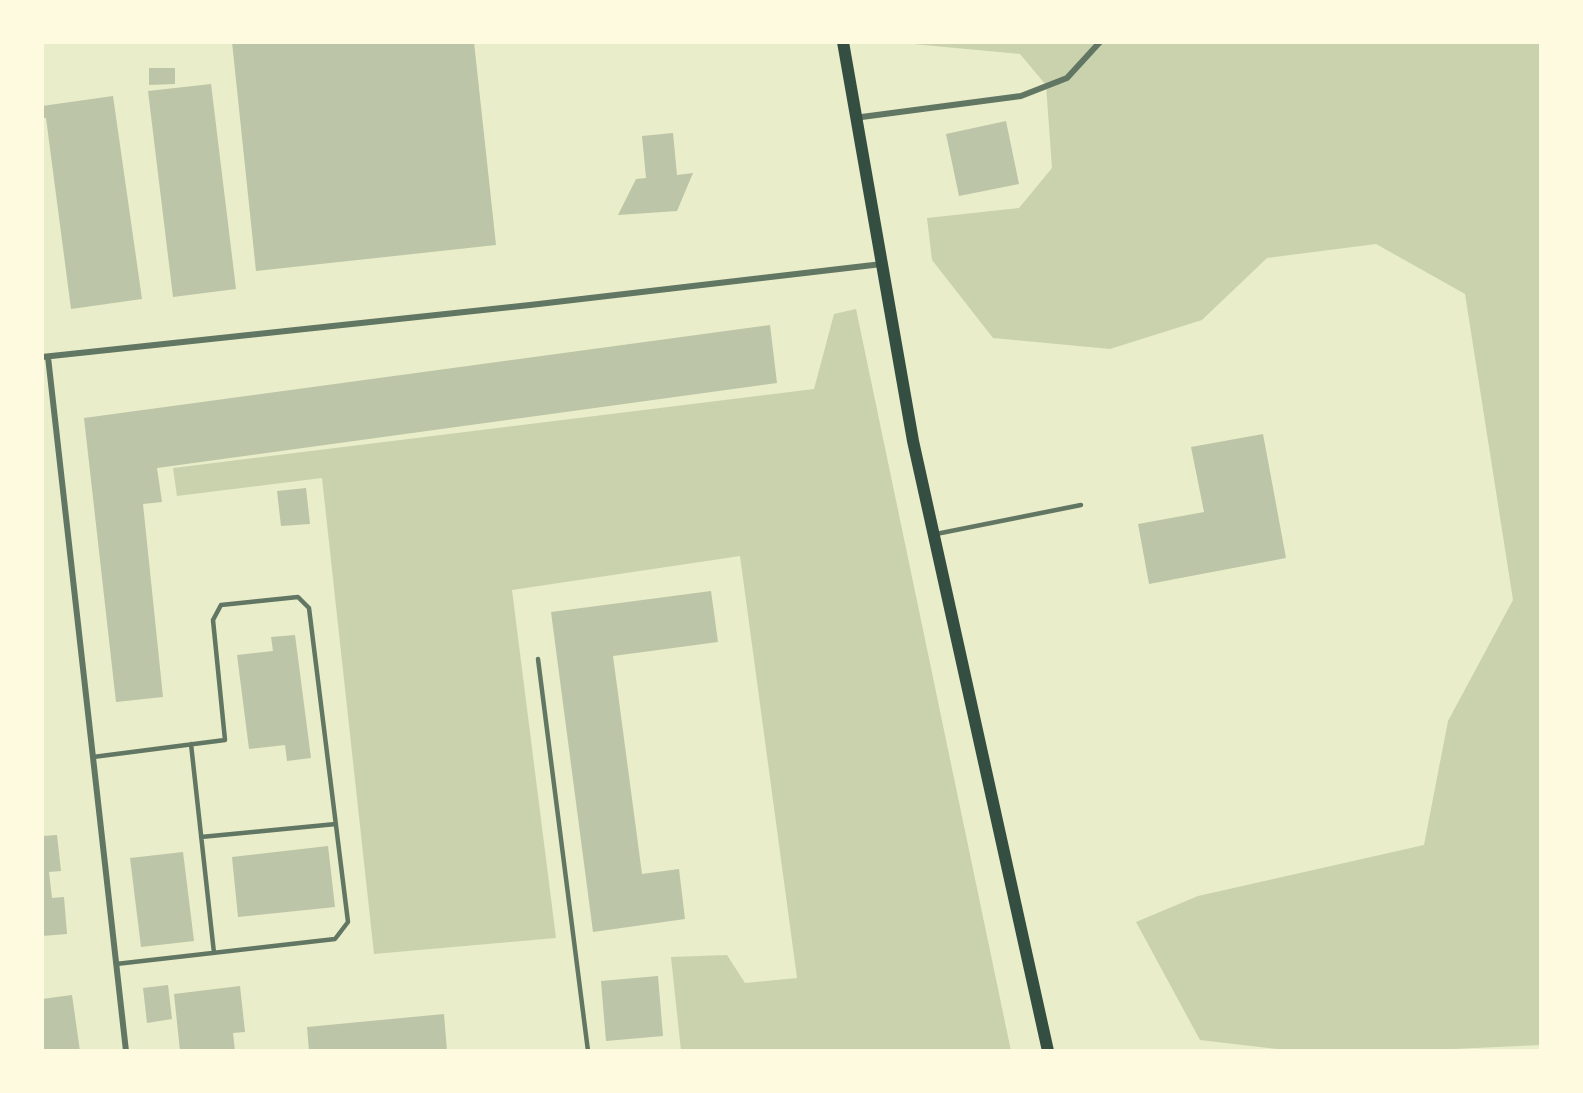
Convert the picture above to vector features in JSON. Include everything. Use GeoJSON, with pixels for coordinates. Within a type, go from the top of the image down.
{"type":"FeatureCollection","features":[{"type":"Feature","properties":{"kind":"main road"},"geometry":{"type":"LineString","coordinates":[[843,42],[854,118],[883,264],[913,441],[1048,1051]]}},
{"type":"Feature","properties":{"kind":"street"},"geometry":{"type":"LineString","coordinates":[[854,118],[1021,96],[1067,78],[1100,42]]}},
{"type":"Feature","properties":{"kind":"street"},"geometry":{"type":"LineString","coordinates":[[126,1051],[45,357],[883,264]]}},
{"type":"Feature","properties":{"kind":"lane"},"geometry":{"type":"LineString","coordinates":[[933,534],[1081,505]]}},
{"type":"Feature","properties":{"kind":"lane"},"geometry":{"type":"LineString","coordinates":[[93,757],[225,740],[213,620],[221,605],[298,597],[309,608],[348,922],[335,939],[116,964]]}},
{"type":"Feature","properties":{"kind":"lane"},"geometry":{"type":"LineString","coordinates":[[538,659],[588,1051]]}},
{"type":"Feature","properties":{"kind":"lane"},"geometry":{"type":"LineString","coordinates":[[191,744],[214,953]]}},
{"type":"Feature","properties":{"kind":"lane"},"geometry":{"type":"LineString","coordinates":[[201,837],[336,824]]}},
{"type":"Feature","properties":{"kind":"green space"},"geometry":{"type":"Polygon","coordinates":[[[911,42],[1541,42],[1541,1045],[1410,1051],[1294,1051],[1200,1040],[1136,922],[1198,896],[1424,845],[1448,721],[1513,600],[1465,294],[1376,244],[1267,258],[1202,320],[1110,349],[993,338],[932,260],[927,218],[1019,208],[1052,168],[1046,85],[1020,54],[911,42]]]}},
{"type":"Feature","properties":{"kind":"green space"},"geometry":{"type":"Polygon","coordinates":[[[856,309],[1011,1051],[681,1051],[671,957],[727,955],[745,983],[797,978],[740,556],[512,590],[556,938],[374,954],[322,478],[177,496],[173,468],[814,389],[834,314],[856,309]]]}},
{"type":"Feature","properties":{"kind":"building"},"geometry":{"type":"Polygon","coordinates":[[[232,42],[474,42],[496,245],[256,271],[232,42]]]}},
{"type":"Feature","properties":{"kind":"building"},"geometry":{"type":"Polygon","coordinates":[[[149,68],[175,68],[175,84],[149,85],[149,68]]]}},
{"type":"Feature","properties":{"kind":"building"},"geometry":{"type":"Polygon","coordinates":[[[211,84],[236,289],[173,297],[148,91],[211,84]]]}},
{"type":"Feature","properties":{"kind":"building"},"geometry":{"type":"Polygon","coordinates":[[[113,96],[142,299],[71,309],[46,118],[42,118],[42,106],[113,96]]]}},
{"type":"Feature","properties":{"kind":"building"},"geometry":{"type":"Polygon","coordinates":[[[1006,121],[1019,184],[959,196],[946,134],[1006,121]]]}},
{"type":"Feature","properties":{"kind":"building"},"geometry":{"type":"Polygon","coordinates":[[[673,133],[677,175],[693,173],[677,211],[618,215],[636,179],[646,178],[642,136],[673,133]]]}},
{"type":"Feature","properties":{"kind":"building"},"geometry":{"type":"Polygon","coordinates":[[[770,325],[777,383],[157,468],[162,502],[143,504],[163,697],[116,702],[84,418],[770,325]]]}},
{"type":"Feature","properties":{"kind":"building"},"geometry":{"type":"Polygon","coordinates":[[[1263,434],[1286,558],[1149,584],[1138,524],[1204,512],[1191,447],[1263,434]]]}},
{"type":"Feature","properties":{"kind":"building"},"geometry":{"type":"Polygon","coordinates":[[[306,488],[310,524],[281,526],[277,491],[306,488]]]}},
{"type":"Feature","properties":{"kind":"building"},"geometry":{"type":"Polygon","coordinates":[[[711,591],[718,642],[613,656],[642,874],[679,869],[685,919],[593,932],[551,612],[711,591]]]}},
{"type":"Feature","properties":{"kind":"building"},"geometry":{"type":"Polygon","coordinates":[[[295,635],[311,758],[287,761],[285,745],[249,749],[237,655],[273,651],[271,637],[295,635]]]}},
{"type":"Feature","properties":{"kind":"building"},"geometry":{"type":"Polygon","coordinates":[[[57,835],[61,871],[49,872],[52,898],[64,897],[67,934],[42,936],[42,836],[57,835]]]}},
{"type":"Feature","properties":{"kind":"building"},"geometry":{"type":"Polygon","coordinates":[[[328,846],[335,907],[238,917],[232,857],[328,846]]]}},
{"type":"Feature","properties":{"kind":"building"},"geometry":{"type":"Polygon","coordinates":[[[183,852],[194,941],[141,947],[130,858],[183,852]]]}},
{"type":"Feature","properties":{"kind":"building"},"geometry":{"type":"Polygon","coordinates":[[[658,976],[663,1036],[606,1041],[601,981],[658,976]]]}},
{"type":"Feature","properties":{"kind":"building"},"geometry":{"type":"Polygon","coordinates":[[[168,985],[172,1019],[147,1023],[143,988],[168,985]]]}},
{"type":"Feature","properties":{"kind":"building"},"geometry":{"type":"Polygon","coordinates":[[[240,986],[245,1032],[233,1033],[235,1051],[180,1051],[174,994],[240,986]]]}},
{"type":"Feature","properties":{"kind":"building"},"geometry":{"type":"Polygon","coordinates":[[[72,995],[80,1051],[42,1051],[42,999],[72,995]]]}},
{"type":"Feature","properties":{"kind":"building"},"geometry":{"type":"Polygon","coordinates":[[[444,1014],[447,1051],[309,1051],[307,1027],[444,1014]]]}}]}
